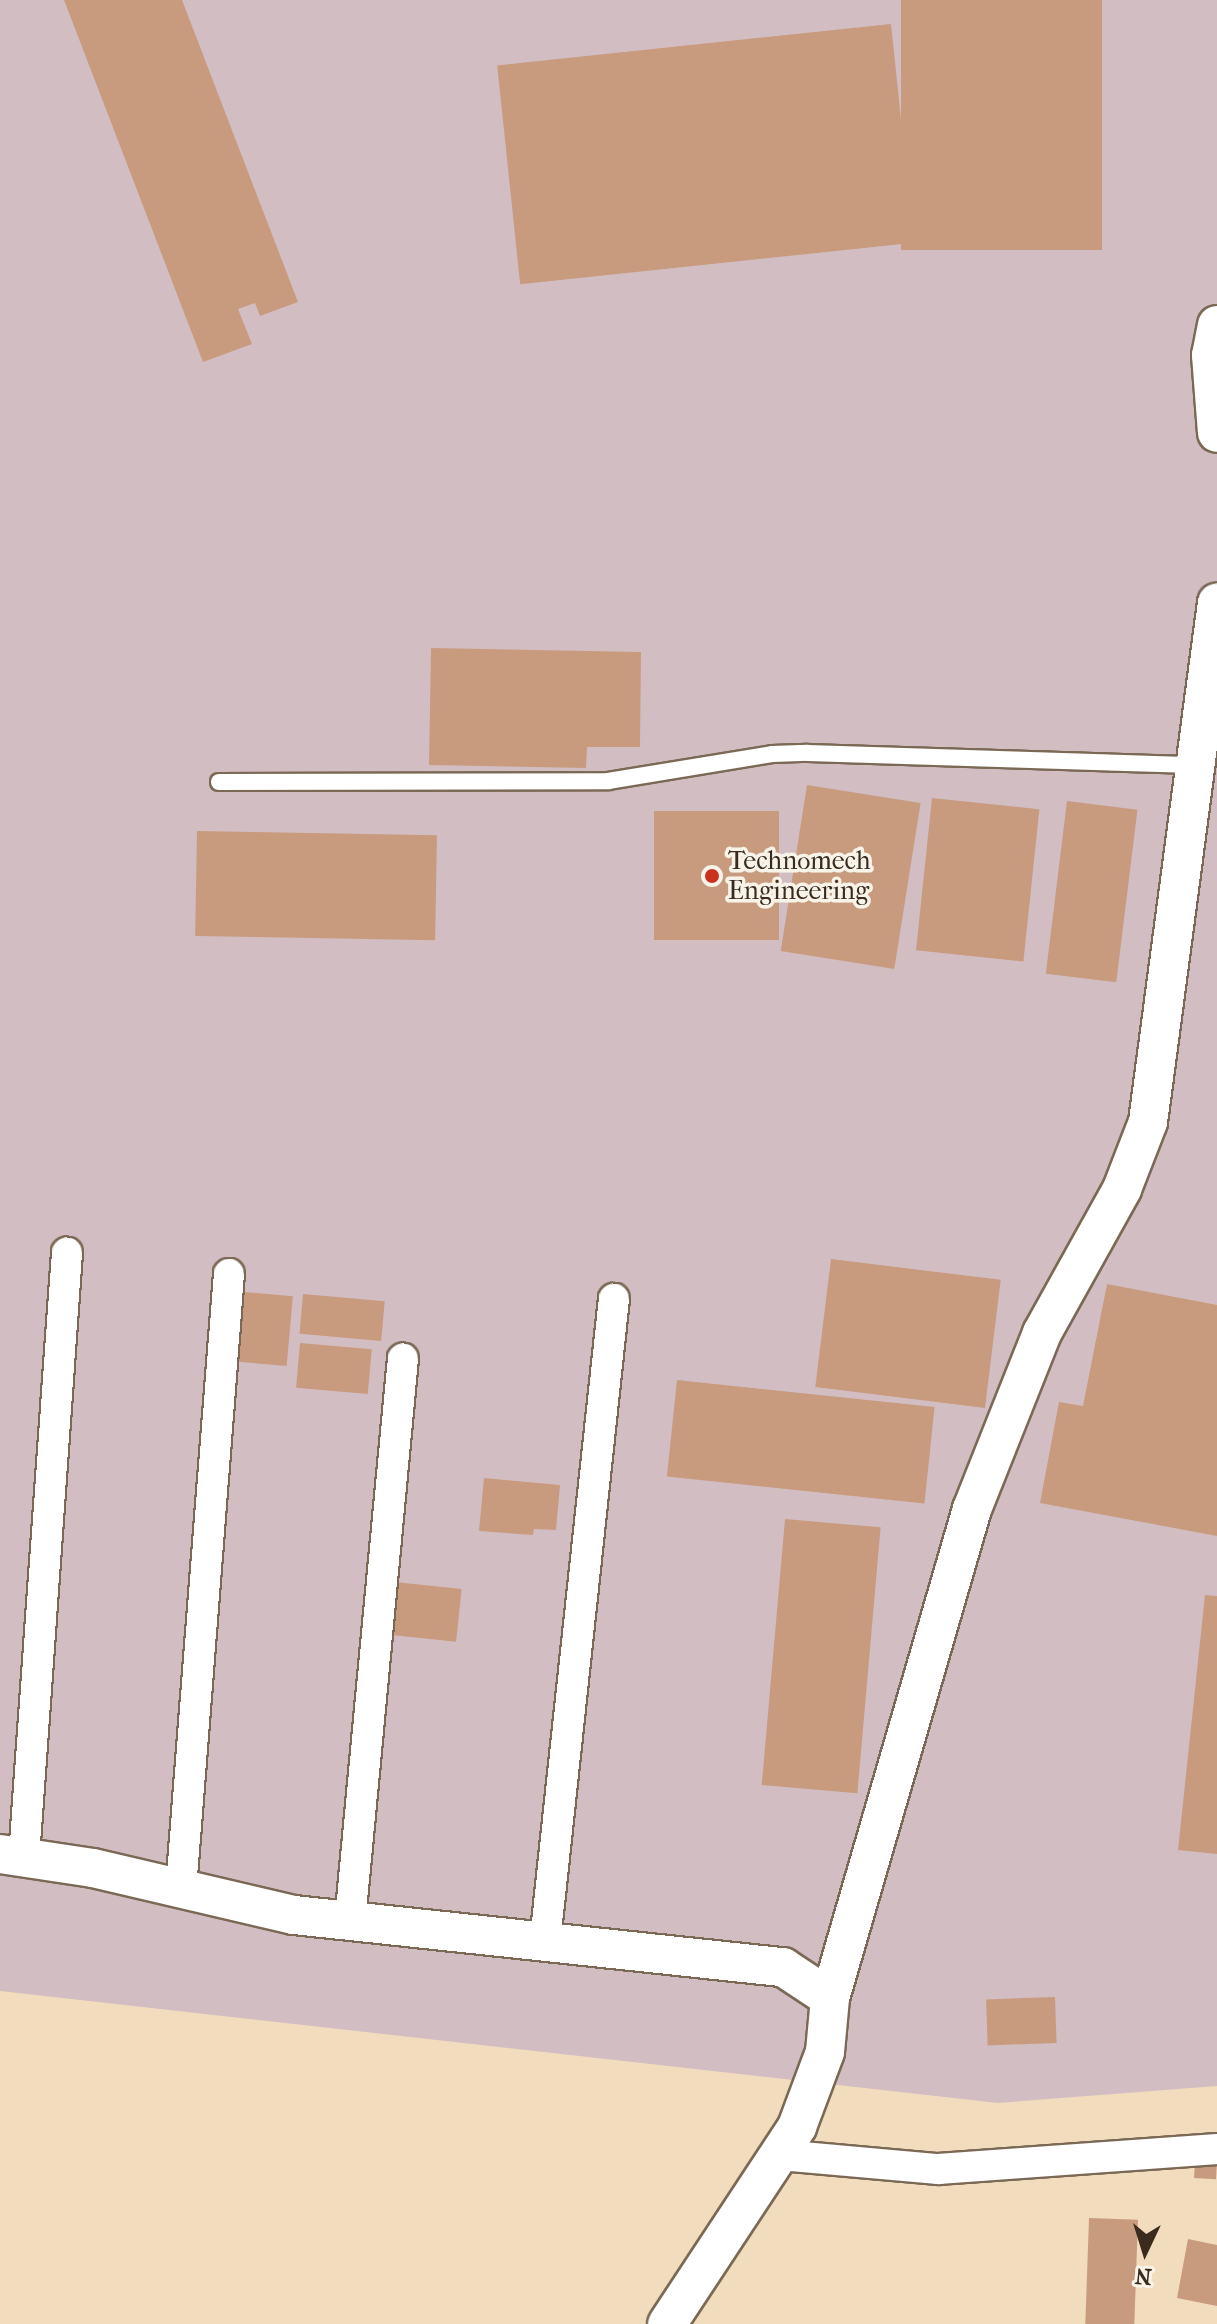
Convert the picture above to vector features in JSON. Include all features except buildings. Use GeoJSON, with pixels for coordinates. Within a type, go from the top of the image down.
{"type":"FeatureCollection","features":[{"type":"Feature","properties":{"kind":"street"},"geometry":{"type":"LineString","coordinates":[[1217,325],[1211,355],[1217,433]]}},
{"type":"Feature","properties":{"kind":"street"},"geometry":{"type":"LineString","coordinates":[[667,2324],[797,2127],[825,2052],[830,1998],[972,1509],[1042,1333],[1122,1189],[1148,1122],[1217,603]]}},
{"type":"Feature","properties":{"kind":"street"},"geometry":{"type":"LineString","coordinates":[[67,1253],[12,1856],[294,1915],[783,1967],[830,1998]]}},
{"type":"Feature","properties":{"kind":"street"},"geometry":{"type":"LineString","coordinates":[[181,1889],[229,1274]]}},
{"type":"Feature","properties":{"kind":"street"},"geometry":{"type":"LineString","coordinates":[[545,1941],[614,1299]]}},
{"type":"Feature","properties":{"kind":"street"},"geometry":{"type":"LineString","coordinates":[[350,1921],[403,1358]]}},
{"type":"Feature","properties":{"kind":"street"},"geometry":{"type":"LineString","coordinates":[[780,2155],[938,2169],[1217,2149]]}},
{"type":"Feature","properties":{"kind":"lane"},"geometry":{"type":"LineString","coordinates":[[219,782],[608,781],[796,754],[1194,765]]}},
{"type":"Feature","properties":{"kind":"shaded area"},"geometry":{"type":"Polygon","coordinates":[[[0,0],[1217,0],[1217,2086],[998,2103],[0,1991],[0,0]]]}},
{"type":"Feature","properties":{"kind":"place","name":"Technomech Engineering"},"geometry":{"type":"Point","coordinates":[712,876]}}]}
